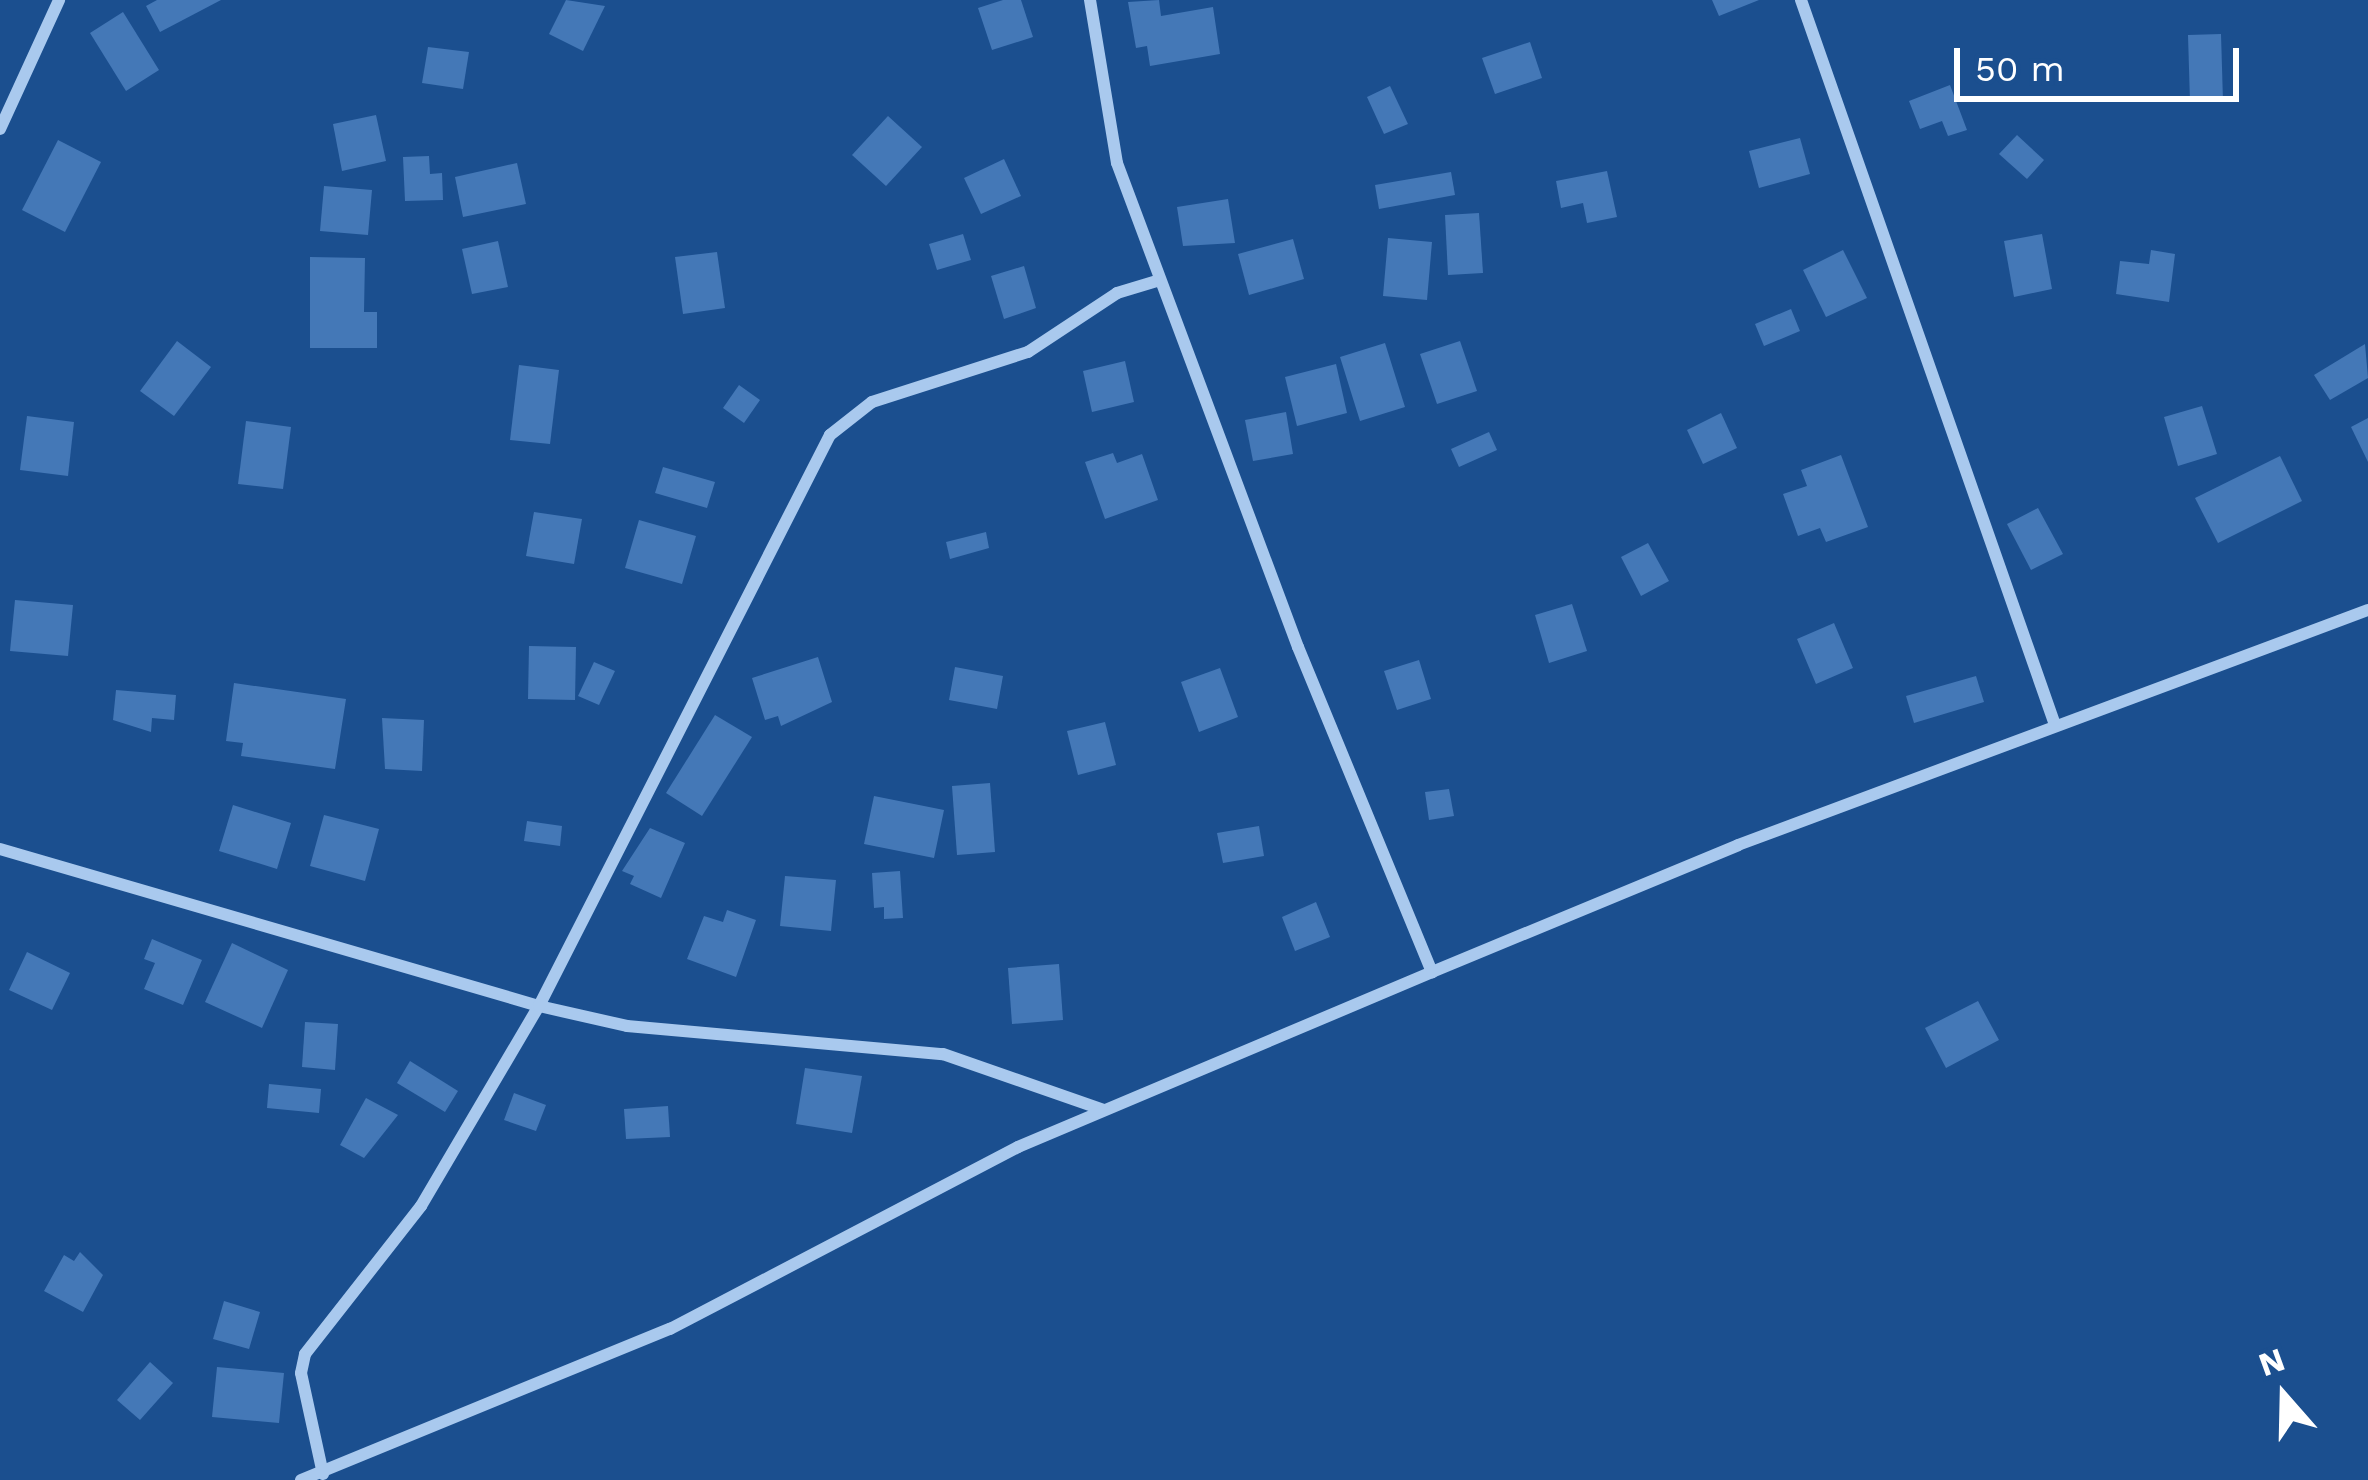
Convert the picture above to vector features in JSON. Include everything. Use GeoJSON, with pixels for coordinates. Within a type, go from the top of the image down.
{"type":"FeatureCollection","features":[{"type":"Feature","properties":{"kind":"street"},"geometry":{"type":"LineString","coordinates":[[0,129],[59,0]]}},
{"type":"Feature","properties":{"kind":"street"},"geometry":{"type":"LineString","coordinates":[[1090,0],[1117,163],[1298,647],[1432,972]]}},
{"type":"Feature","properties":{"kind":"street"},"geometry":{"type":"LineString","coordinates":[[1801,0],[2055,725]]}},
{"type":"Feature","properties":{"kind":"street"},"geometry":{"type":"LineString","coordinates":[[323,1474],[301,1373],[305,1354],[421,1206],[539,1006],[830,435],[872,402],[1028,352],[1117,293],[1160,280]]}},
{"type":"Feature","properties":{"kind":"street"},"geometry":{"type":"LineString","coordinates":[[301,1480],[670,1329],[1018,1147],[1432,972],[2055,725],[2368,610]]}},
{"type":"Feature","properties":{"kind":"street"},"geometry":{"type":"LineString","coordinates":[[0,849],[539,1006],[627,1026],[943,1054],[1105,1111]]}},
{"type":"Feature","properties":{"kind":"building"},"geometry":{"type":"Polygon","coordinates":[[[157,0],[221,0],[160,32],[146,6],[157,0]]]}},
{"type":"Feature","properties":{"kind":"building"},"geometry":{"type":"Polygon","coordinates":[[[566,0],[605,6],[583,51],[549,34],[566,0]]]}},
{"type":"Feature","properties":{"kind":"building"},"geometry":{"type":"Polygon","coordinates":[[[1021,0],[1033,37],[992,50],[978,8],[1021,0]]]}},
{"type":"Feature","properties":{"kind":"building"},"geometry":{"type":"Polygon","coordinates":[[[1159,0],[1161,16],[1213,7],[1220,54],[1150,66],[1147,46],[1136,48],[1128,2],[1159,0]]]}},
{"type":"Feature","properties":{"kind":"building"},"geometry":{"type":"Polygon","coordinates":[[[1712,0],[1759,0],[1719,16],[1712,0]]]}},
{"type":"Feature","properties":{"kind":"building"},"geometry":{"type":"Polygon","coordinates":[[[123,12],[159,70],[126,91],[90,33],[123,12]]]}},
{"type":"Feature","properties":{"kind":"building"},"geometry":{"type":"Polygon","coordinates":[[[2221,34],[2223,101],[2190,102],[2188,35],[2221,34]]]}},
{"type":"Feature","properties":{"kind":"building"},"geometry":{"type":"Polygon","coordinates":[[[1530,42],[1542,78],[1495,94],[1482,58],[1530,42]]]}},
{"type":"Feature","properties":{"kind":"building"},"geometry":{"type":"Polygon","coordinates":[[[428,47],[469,52],[463,89],[422,83],[428,47]]]}},
{"type":"Feature","properties":{"kind":"building"},"geometry":{"type":"Polygon","coordinates":[[[1950,85],[1967,130],[1948,136],[1942,121],[1920,129],[1909,101],[1950,85]]]}},
{"type":"Feature","properties":{"kind":"building"},"geometry":{"type":"Polygon","coordinates":[[[1390,86],[1408,124],[1384,134],[1367,97],[1390,86]]]}},
{"type":"Feature","properties":{"kind":"building"},"geometry":{"type":"Polygon","coordinates":[[[376,115],[386,161],[342,171],[333,124],[376,115]]]}},
{"type":"Feature","properties":{"kind":"building"},"geometry":{"type":"Polygon","coordinates":[[[888,116],[922,147],[886,186],[852,155],[888,116]]]}},
{"type":"Feature","properties":{"kind":"building"},"geometry":{"type":"Polygon","coordinates":[[[2017,135],[2044,160],[2027,179],[1999,154],[2017,135]]]}},
{"type":"Feature","properties":{"kind":"building"},"geometry":{"type":"Polygon","coordinates":[[[1800,138],[1810,174],[1759,188],[1749,151],[1800,138]]]}},
{"type":"Feature","properties":{"kind":"building"},"geometry":{"type":"Polygon","coordinates":[[[58,140],[101,162],[65,232],[22,210],[58,140]]]}},
{"type":"Feature","properties":{"kind":"building"},"geometry":{"type":"Polygon","coordinates":[[[429,156],[430,174],[442,173],[443,200],[405,201],[403,157],[429,156]]]}},
{"type":"Feature","properties":{"kind":"building"},"geometry":{"type":"Polygon","coordinates":[[[1004,159],[1021,196],[981,214],[964,178],[1004,159]]]}},
{"type":"Feature","properties":{"kind":"building"},"geometry":{"type":"Polygon","coordinates":[[[517,163],[526,204],[463,217],[455,177],[517,163]]]}},
{"type":"Feature","properties":{"kind":"building"},"geometry":{"type":"Polygon","coordinates":[[[1607,171],[1617,217],[1587,223],[1583,203],[1561,208],[1556,181],[1607,171]]]}},
{"type":"Feature","properties":{"kind":"building"},"geometry":{"type":"Polygon","coordinates":[[[1451,172],[1455,195],[1379,209],[1375,185],[1451,172]]]}},
{"type":"Feature","properties":{"kind":"building"},"geometry":{"type":"Polygon","coordinates":[[[324,186],[372,190],[368,235],[320,231],[324,186]]]}},
{"type":"Feature","properties":{"kind":"building"},"geometry":{"type":"Polygon","coordinates":[[[1228,199],[1235,243],[1183,246],[1177,207],[1228,199]]]}},
{"type":"Feature","properties":{"kind":"building"},"geometry":{"type":"Polygon","coordinates":[[[1479,213],[1483,273],[1448,275],[1445,215],[1479,213]]]}},
{"type":"Feature","properties":{"kind":"building"},"geometry":{"type":"Polygon","coordinates":[[[963,234],[971,260],[937,270],[929,244],[963,234]]]}},
{"type":"Feature","properties":{"kind":"building"},"geometry":{"type":"Polygon","coordinates":[[[2042,234],[2052,289],[2014,297],[2004,241],[2042,234]]]}},
{"type":"Feature","properties":{"kind":"building"},"geometry":{"type":"Polygon","coordinates":[[[1388,238],[1432,242],[1427,300],[1383,296],[1388,238]]]}},
{"type":"Feature","properties":{"kind":"building"},"geometry":{"type":"Polygon","coordinates":[[[1293,239],[1304,279],[1249,295],[1238,254],[1293,239]]]}},
{"type":"Feature","properties":{"kind":"building"},"geometry":{"type":"Polygon","coordinates":[[[498,241],[508,287],[472,294],[462,249],[498,241]]]}},
{"type":"Feature","properties":{"kind":"building"},"geometry":{"type":"Polygon","coordinates":[[[1843,250],[1867,298],[1826,317],[1803,270],[1843,250]]]}},
{"type":"Feature","properties":{"kind":"building"},"geometry":{"type":"Polygon","coordinates":[[[2151,250],[2175,254],[2169,302],[2116,294],[2120,261],[2149,264],[2151,250]]]}},
{"type":"Feature","properties":{"kind":"building"},"geometry":{"type":"Polygon","coordinates":[[[717,252],[725,308],[683,314],[675,257],[717,252]]]}},
{"type":"Feature","properties":{"kind":"building"},"geometry":{"type":"Polygon","coordinates":[[[310,257],[365,258],[364,312],[377,312],[377,348],[310,348],[310,257]]]}},
{"type":"Feature","properties":{"kind":"building"},"geometry":{"type":"Polygon","coordinates":[[[1024,266],[1036,308],[1004,319],[991,276],[1024,266]]]}},
{"type":"Feature","properties":{"kind":"building"},"geometry":{"type":"Polygon","coordinates":[[[1791,309],[1800,331],[1764,346],[1755,324],[1791,309]]]}},
{"type":"Feature","properties":{"kind":"building"},"geometry":{"type":"Polygon","coordinates":[[[177,341],[211,367],[174,416],[140,391],[177,341]]]}},
{"type":"Feature","properties":{"kind":"building"},"geometry":{"type":"Polygon","coordinates":[[[1460,341],[1477,391],[1437,404],[1420,354],[1460,341]]]}},
{"type":"Feature","properties":{"kind":"building"},"geometry":{"type":"Polygon","coordinates":[[[1385,343],[1405,407],[1360,421],[1340,357],[1385,343]]]}},
{"type":"Feature","properties":{"kind":"building"},"geometry":{"type":"Polygon","coordinates":[[[2365,344],[2368,378],[2330,400],[2314,375],[2365,344]]]}},
{"type":"Feature","properties":{"kind":"building"},"geometry":{"type":"Polygon","coordinates":[[[1125,361],[1134,402],[1092,412],[1083,371],[1125,361]]]}},
{"type":"Feature","properties":{"kind":"building"},"geometry":{"type":"Polygon","coordinates":[[[1336,364],[1347,413],[1297,426],[1285,377],[1336,364]]]}},
{"type":"Feature","properties":{"kind":"building"},"geometry":{"type":"Polygon","coordinates":[[[519,365],[559,370],[550,444],[510,440],[519,365]]]}},
{"type":"Feature","properties":{"kind":"building"},"geometry":{"type":"Polygon","coordinates":[[[739,385],[760,400],[744,423],[723,408],[739,385]]]}},
{"type":"Feature","properties":{"kind":"building"},"geometry":{"type":"Polygon","coordinates":[[[2202,406],[2217,454],[2178,466],[2164,417],[2202,406]]]}},
{"type":"Feature","properties":{"kind":"building"},"geometry":{"type":"Polygon","coordinates":[[[1286,412],[1293,454],[1253,461],[1245,420],[1286,412]]]}},
{"type":"Feature","properties":{"kind":"building"},"geometry":{"type":"Polygon","coordinates":[[[1721,413],[1737,448],[1703,464],[1687,430],[1721,413]]]}},
{"type":"Feature","properties":{"kind":"building"},"geometry":{"type":"Polygon","coordinates":[[[27,416],[74,422],[68,476],[20,470],[27,416]]]}},
{"type":"Feature","properties":{"kind":"building"},"geometry":{"type":"Polygon","coordinates":[[[2368,418],[2368,462],[2351,427],[2368,418]]]}},
{"type":"Feature","properties":{"kind":"building"},"geometry":{"type":"Polygon","coordinates":[[[246,421],[291,427],[283,489],[238,484],[246,421]]]}},
{"type":"Feature","properties":{"kind":"building"},"geometry":{"type":"Polygon","coordinates":[[[1489,432],[1497,450],[1459,467],[1451,449],[1489,432]]]}},
{"type":"Feature","properties":{"kind":"building"},"geometry":{"type":"Polygon","coordinates":[[[1113,453],[1117,463],[1142,454],[1158,500],[1105,519],[1085,462],[1113,453]]]}},
{"type":"Feature","properties":{"kind":"building"},"geometry":{"type":"Polygon","coordinates":[[[1841,455],[1868,527],[1826,542],[1820,528],[1798,536],[1783,494],[1807,486],[1801,470],[1841,455]]]}},
{"type":"Feature","properties":{"kind":"building"},"geometry":{"type":"Polygon","coordinates":[[[2280,456],[2302,501],[2218,543],[2195,498],[2280,456]]]}},
{"type":"Feature","properties":{"kind":"building"},"geometry":{"type":"Polygon","coordinates":[[[663,467],[715,482],[707,508],[655,493],[663,467]]]}},
{"type":"Feature","properties":{"kind":"building"},"geometry":{"type":"Polygon","coordinates":[[[2038,508],[2063,554],[2031,570],[2007,524],[2038,508]]]}},
{"type":"Feature","properties":{"kind":"building"},"geometry":{"type":"Polygon","coordinates":[[[534,512],[582,519],[574,564],[526,556],[534,512]]]}},
{"type":"Feature","properties":{"kind":"building"},"geometry":{"type":"Polygon","coordinates":[[[639,520],[696,536],[682,584],[625,568],[639,520]]]}},
{"type":"Feature","properties":{"kind":"building"},"geometry":{"type":"Polygon","coordinates":[[[986,532],[989,548],[950,559],[946,542],[986,532]]]}},
{"type":"Feature","properties":{"kind":"building"},"geometry":{"type":"Polygon","coordinates":[[[1648,543],[1669,581],[1641,596],[1621,557],[1648,543]]]}},
{"type":"Feature","properties":{"kind":"building"},"geometry":{"type":"Polygon","coordinates":[[[15,600],[73,605],[68,656],[10,651],[15,600]]]}},
{"type":"Feature","properties":{"kind":"building"},"geometry":{"type":"Polygon","coordinates":[[[1572,604],[1587,651],[1549,663],[1535,615],[1572,604]]]}},
{"type":"Feature","properties":{"kind":"building"},"geometry":{"type":"Polygon","coordinates":[[[1834,623],[1853,668],[1816,684],[1797,639],[1834,623]]]}},
{"type":"Feature","properties":{"kind":"building"},"geometry":{"type":"Polygon","coordinates":[[[529,646],[576,647],[575,700],[528,699],[529,646]]]}},
{"type":"Feature","properties":{"kind":"building"},"geometry":{"type":"Polygon","coordinates":[[[818,657],[832,702],[781,726],[778,716],[765,720],[752,678],[818,657]]]}},
{"type":"Feature","properties":{"kind":"building"},"geometry":{"type":"Polygon","coordinates":[[[1419,660],[1431,699],[1397,710],[1384,671],[1419,660]]]}},
{"type":"Feature","properties":{"kind":"building"},"geometry":{"type":"Polygon","coordinates":[[[594,662],[615,671],[599,705],[578,696],[594,662]]]}},
{"type":"Feature","properties":{"kind":"building"},"geometry":{"type":"Polygon","coordinates":[[[955,667],[1003,676],[997,709],[949,700],[955,667]]]}},
{"type":"Feature","properties":{"kind":"building"},"geometry":{"type":"Polygon","coordinates":[[[1220,668],[1238,717],[1199,732],[1181,682],[1220,668]]]}},
{"type":"Feature","properties":{"kind":"building"},"geometry":{"type":"Polygon","coordinates":[[[1976,676],[1984,702],[1914,723],[1906,696],[1976,676]]]}},
{"type":"Feature","properties":{"kind":"building"},"geometry":{"type":"Polygon","coordinates":[[[234,683],[346,699],[335,769],[241,756],[243,743],[226,741],[234,683]]]}},
{"type":"Feature","properties":{"kind":"building"},"geometry":{"type":"Polygon","coordinates":[[[116,690],[176,695],[174,720],[152,718],[151,732],[113,720],[116,690]]]}},
{"type":"Feature","properties":{"kind":"building"},"geometry":{"type":"Polygon","coordinates":[[[715,715],[752,737],[702,816],[666,793],[715,715]]]}},
{"type":"Feature","properties":{"kind":"building"},"geometry":{"type":"Polygon","coordinates":[[[382,718],[424,720],[422,771],[385,769],[382,718]]]}},
{"type":"Feature","properties":{"kind":"building"},"geometry":{"type":"Polygon","coordinates":[[[1105,722],[1116,765],[1078,775],[1067,731],[1105,722]]]}},
{"type":"Feature","properties":{"kind":"building"},"geometry":{"type":"Polygon","coordinates":[[[990,783],[995,852],[957,855],[952,786],[990,783]]]}},
{"type":"Feature","properties":{"kind":"building"},"geometry":{"type":"Polygon","coordinates":[[[1449,789],[1454,816],[1429,820],[1425,792],[1449,789]]]}},
{"type":"Feature","properties":{"kind":"building"},"geometry":{"type":"Polygon","coordinates":[[[874,796],[944,810],[934,858],[864,844],[874,796]]]}},
{"type":"Feature","properties":{"kind":"building"},"geometry":{"type":"Polygon","coordinates":[[[233,805],[291,823],[277,869],[219,851],[233,805]]]}},
{"type":"Feature","properties":{"kind":"building"},"geometry":{"type":"Polygon","coordinates":[[[324,815],[379,829],[365,881],[310,866],[324,815]]]}},
{"type":"Feature","properties":{"kind":"building"},"geometry":{"type":"Polygon","coordinates":[[[527,821],[562,826],[560,846],[524,841],[527,821]]]}},
{"type":"Feature","properties":{"kind":"building"},"geometry":{"type":"Polygon","coordinates":[[[1259,826],[1264,856],[1223,863],[1217,833],[1259,826]]]}},
{"type":"Feature","properties":{"kind":"building"},"geometry":{"type":"Polygon","coordinates":[[[650,828],[685,843],[661,898],[630,884],[634,876],[622,871],[650,828]]]}},
{"type":"Feature","properties":{"kind":"building"},"geometry":{"type":"Polygon","coordinates":[[[900,871],[903,918],[884,919],[884,907],[874,908],[872,873],[900,871]]]}},
{"type":"Feature","properties":{"kind":"building"},"geometry":{"type":"Polygon","coordinates":[[[785,876],[836,880],[831,931],[780,926],[785,876]]]}},
{"type":"Feature","properties":{"kind":"building"},"geometry":{"type":"Polygon","coordinates":[[[1316,902],[1330,937],[1295,951],[1282,917],[1316,902]]]}},
{"type":"Feature","properties":{"kind":"building"},"geometry":{"type":"Polygon","coordinates":[[[727,910],[756,920],[736,977],[687,959],[704,916],[723,922],[727,910]]]}},
{"type":"Feature","properties":{"kind":"building"},"geometry":{"type":"Polygon","coordinates":[[[152,939],[202,960],[183,1005],[144,989],[155,963],[144,959],[152,939]]]}},
{"type":"Feature","properties":{"kind":"building"},"geometry":{"type":"Polygon","coordinates":[[[232,943],[288,970],[262,1028],[205,1002],[232,943]]]}},
{"type":"Feature","properties":{"kind":"building"},"geometry":{"type":"Polygon","coordinates":[[[27,952],[70,973],[52,1010],[9,990],[27,952]]]}},
{"type":"Feature","properties":{"kind":"building"},"geometry":{"type":"Polygon","coordinates":[[[1059,964],[1063,1020],[1012,1024],[1008,968],[1059,964]]]}},
{"type":"Feature","properties":{"kind":"building"},"geometry":{"type":"Polygon","coordinates":[[[1978,1001],[1999,1040],[1946,1068],[1925,1028],[1978,1001]]]}},
{"type":"Feature","properties":{"kind":"building"},"geometry":{"type":"Polygon","coordinates":[[[305,1022],[338,1024],[335,1070],[302,1067],[305,1022]]]}},
{"type":"Feature","properties":{"kind":"building"},"geometry":{"type":"Polygon","coordinates":[[[410,1061],[458,1091],[445,1112],[397,1083],[410,1061]]]}},
{"type":"Feature","properties":{"kind":"building"},"geometry":{"type":"Polygon","coordinates":[[[805,1068],[862,1076],[852,1133],[796,1124],[805,1068]]]}},
{"type":"Feature","properties":{"kind":"building"},"geometry":{"type":"Polygon","coordinates":[[[269,1084],[321,1089],[319,1113],[267,1108],[269,1084]]]}},
{"type":"Feature","properties":{"kind":"building"},"geometry":{"type":"Polygon","coordinates":[[[514,1093],[546,1105],[536,1131],[504,1120],[514,1093]]]}},
{"type":"Feature","properties":{"kind":"building"},"geometry":{"type":"Polygon","coordinates":[[[366,1098],[398,1115],[364,1158],[340,1145],[366,1098]]]}},
{"type":"Feature","properties":{"kind":"building"},"geometry":{"type":"Polygon","coordinates":[[[668,1106],[670,1137],[626,1139],[624,1109],[668,1106]]]}},
{"type":"Feature","properties":{"kind":"building"},"geometry":{"type":"Polygon","coordinates":[[[80,1252],[103,1275],[83,1312],[44,1291],[64,1255],[74,1261],[80,1252]]]}},
{"type":"Feature","properties":{"kind":"building"},"geometry":{"type":"Polygon","coordinates":[[[224,1301],[260,1312],[249,1349],[213,1339],[224,1301]]]}},
{"type":"Feature","properties":{"kind":"building"},"geometry":{"type":"Polygon","coordinates":[[[150,1362],[173,1383],[140,1420],[117,1400],[150,1362]]]}},
{"type":"Feature","properties":{"kind":"building"},"geometry":{"type":"Polygon","coordinates":[[[217,1367],[284,1373],[279,1423],[212,1417],[217,1367]]]}}]}
